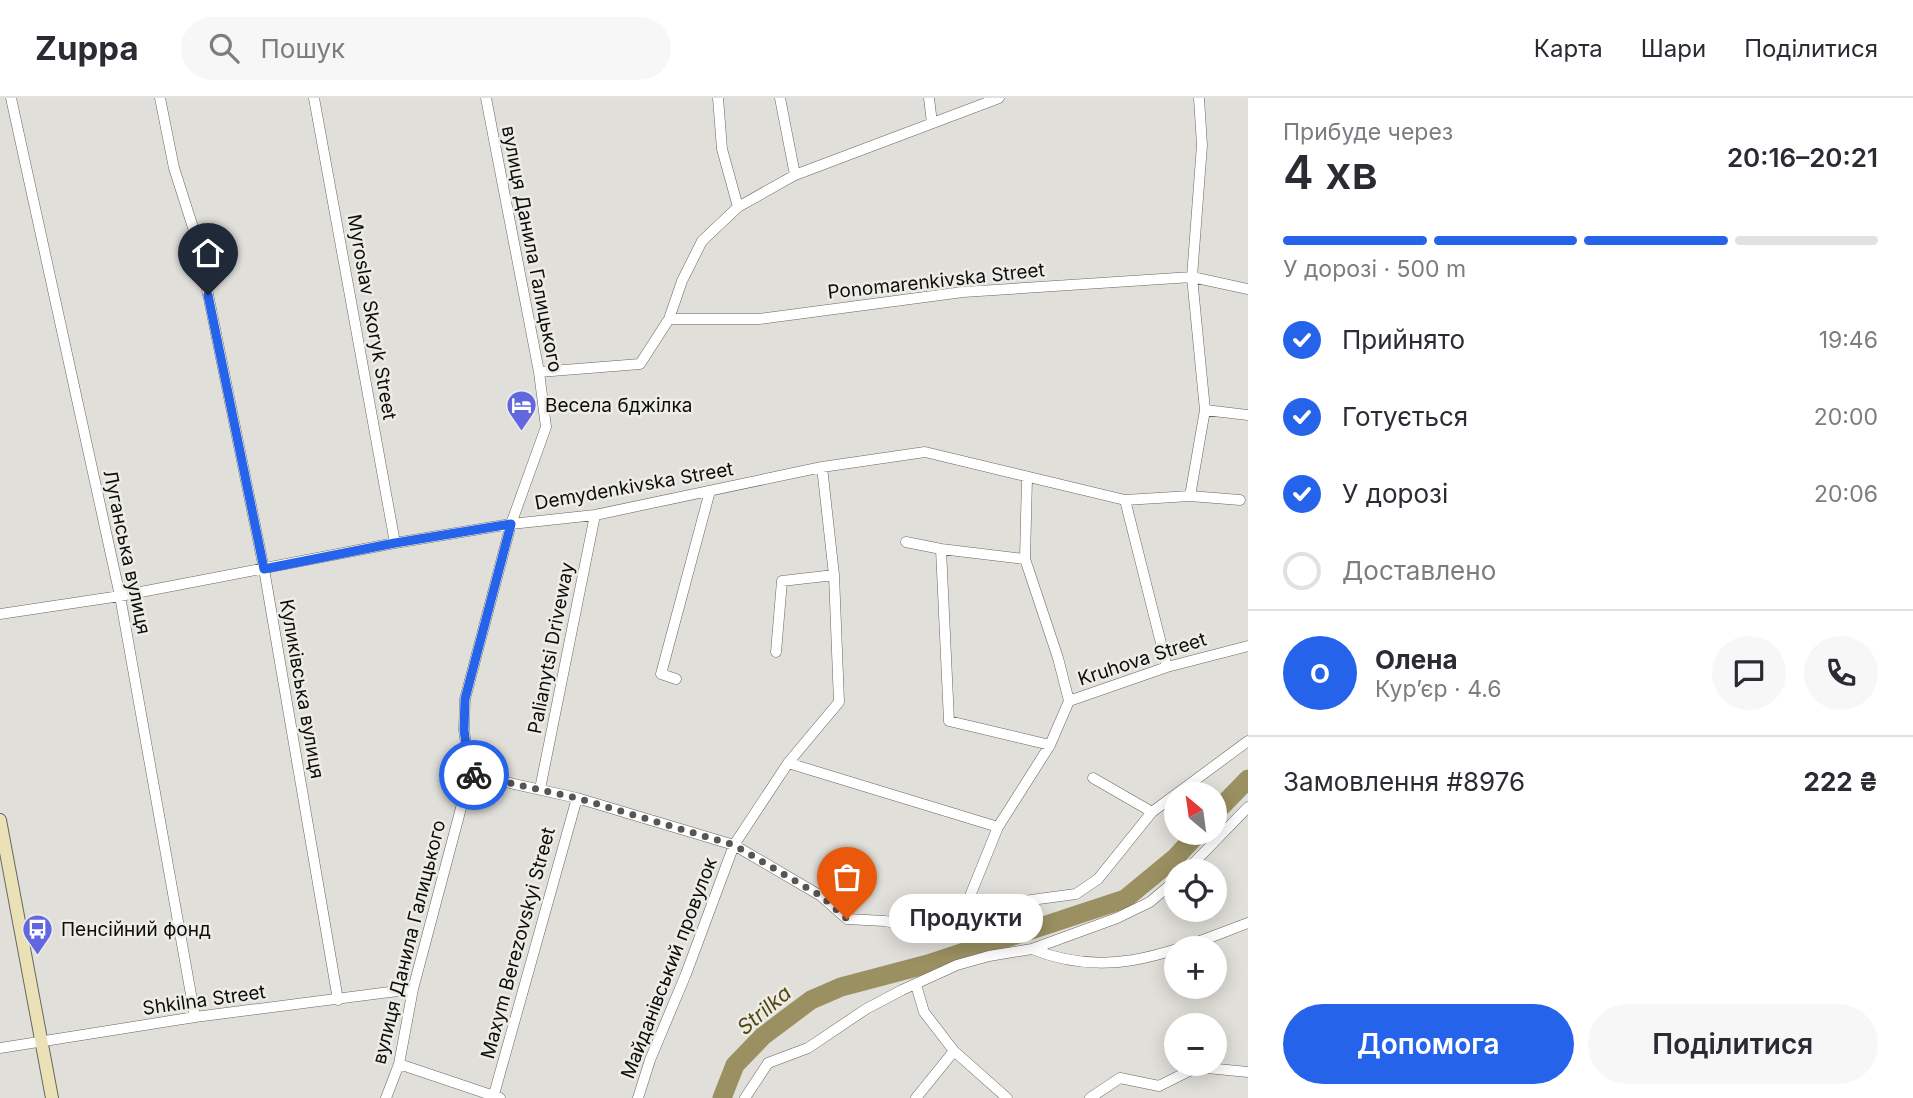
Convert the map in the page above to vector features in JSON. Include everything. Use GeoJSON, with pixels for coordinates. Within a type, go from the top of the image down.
{"type":"FeatureCollection","features":[{"type":"Feature","properties":{"kind":"main road"},"geometry":{"type":"LineString","coordinates":[[0,820],[52,1098]]}},
{"type":"Feature","properties":{"kind":"street","name":"Луганська вулиця"},"geometry":{"type":"LineString","coordinates":[[11,98],[120,596],[195,1017]]}},
{"type":"Feature","properties":{"kind":"street","name":"Куликівська вулиця"},"geometry":{"type":"LineString","coordinates":[[160,98],[174,168],[197,240],[264,569],[338,1000]]}},
{"type":"Feature","properties":{"kind":"street","name":"Myroslav Skoryk Street"},"geometry":{"type":"LineString","coordinates":[[314,98],[395,543]]}},
{"type":"Feature","properties":{"kind":"street","name":"вулиця Данила Галицького"},"geometry":{"type":"LineString","coordinates":[[386,1098],[398,1064],[413,989],[470,774],[464,730],[465,699],[511,524],[546,427],[539,372],[486,98]]}},
{"type":"Feature","properties":{"kind":"street"},"geometry":{"type":"LineString","coordinates":[[718,98],[722,149],[738,207]]}},
{"type":"Feature","properties":{"kind":"street"},"geometry":{"type":"LineString","coordinates":[[780,98],[795,175]]}},
{"type":"Feature","properties":{"kind":"street"},"geometry":{"type":"LineString","coordinates":[[929,98],[932,123]]}},
{"type":"Feature","properties":{"kind":"street"},"geometry":{"type":"LineString","coordinates":[[539,372],[640,365],[668,319],[682,281],[702,241],[738,207],[795,175],[999,98]]}},
{"type":"Feature","properties":{"kind":"street"},"geometry":{"type":"LineString","coordinates":[[1189,496],[1205,410],[1192,277],[1202,145],[1199,98]]}},
{"type":"Feature","properties":{"kind":"street","name":"Ponomarenkivska Street"},"geometry":{"type":"LineString","coordinates":[[668,319],[759,319],[963,292],[1192,277],[1248,289]]}},
{"type":"Feature","properties":{"kind":"street"},"geometry":{"type":"LineString","coordinates":[[1205,410],[1248,415]]}},
{"type":"Feature","properties":{"kind":"street","name":"Demydenkivska Street"},"geometry":{"type":"LineString","coordinates":[[0,614],[120,596],[395,543],[511,524],[595,514],[821,467],[925,452],[1125,500],[1189,496],[1240,500]]}},
{"type":"Feature","properties":{"kind":"street","name":"Майданівський провулок"},"geometry":{"type":"LineString","coordinates":[[638,1098],[650,1060],[686,974],[734,845],[788,763],[839,702],[834,575],[821,467]]}},
{"type":"Feature","properties":{"kind":"street"},"geometry":{"type":"LineString","coordinates":[[1027,478],[1025,559],[1058,658],[1069,701]]}},
{"type":"Feature","properties":{"kind":"street"},"geometry":{"type":"LineString","coordinates":[[676,679],[661,674],[710,491]]}},
{"type":"Feature","properties":{"kind":"street"},"geometry":{"type":"LineString","coordinates":[[1125,500],[1167,667]]}},
{"type":"Feature","properties":{"kind":"street","name":"Palianytsi Driveway"},"geometry":{"type":"LineString","coordinates":[[540,789],[595,514]]}},
{"type":"Feature","properties":{"kind":"street"},"geometry":{"type":"LineString","coordinates":[[906,542],[1025,559]]}},
{"type":"Feature","properties":{"kind":"street"},"geometry":{"type":"LineString","coordinates":[[941,549],[949,721],[1051,746]]}},
{"type":"Feature","properties":{"kind":"street"},"geometry":{"type":"LineString","coordinates":[[776,652],[782,581],[834,575]]}},
{"type":"Feature","properties":{"kind":"street","name":"Kruhova Street"},"geometry":{"type":"LineString","coordinates":[[957,928],[998,827],[1051,746],[1069,701],[1167,667],[1248,646]]}},
{"type":"Feature","properties":{"kind":"street"},"geometry":{"type":"LineString","coordinates":[[470,774],[577,798],[734,845],[821,896],[847,919],[885,921],[943,933],[1031,900],[1076,894],[1098,879],[1153,812],[1248,741]]}},
{"type":"Feature","properties":{"kind":"street"},"geometry":{"type":"LineString","coordinates":[[788,763],[998,827]]}},
{"type":"Feature","properties":{"kind":"street"},"geometry":{"type":"LineString","coordinates":[[1093,778],[1153,812]]}},
{"type":"Feature","properties":{"kind":"street","name":"Maxym Berezovskyi Street"},"geometry":{"type":"LineString","coordinates":[[496,1097],[577,798]]}},
{"type":"Feature","properties":{"kind":"street"},"geometry":{"type":"LineString","coordinates":[[1198,859],[1248,807]]}},
{"type":"Feature","properties":{"kind":"street"},"geometry":{"type":"LineString","coordinates":[[746,1098],[768,1063],[808,1048],[866,1009],[957,965],[989,956],[1032,949],[1117,918],[1150,902],[1164,890]]}},
{"type":"Feature","properties":{"kind":"street"},"geometry":{"type":"LineString","coordinates":[[1032,949],[1052,957],[1088,964],[1112,964],[1195,943],[1248,923]]}},
{"type":"Feature","properties":{"kind":"street"},"geometry":{"type":"LineString","coordinates":[[916,985],[924,1012],[954,1051],[1007,1098]]}},
{"type":"Feature","properties":{"kind":"street","name":"Shkilna Street"},"geometry":{"type":"LineString","coordinates":[[0,1048],[195,1017],[413,989]]}},
{"type":"Feature","properties":{"kind":"street"},"geometry":{"type":"LineString","coordinates":[[916,1098],[954,1051]]}},
{"type":"Feature","properties":{"kind":"street"},"geometry":{"type":"LineString","coordinates":[[398,1064],[496,1097]]}},
{"type":"Feature","properties":{"kind":"street"},"geometry":{"type":"LineString","coordinates":[[1090,1098],[1120,1078],[1158,1086],[1197,1067],[1248,1072]]}},
{"type":"Feature","properties":{"kind":"waterway","name":"Strilka"},"geometry":{"type":"LineString","coordinates":[[1227,801],[1248,779]]}},
{"type":"Feature","properties":{"kind":"waterway","name":"Strilka"},"geometry":{"type":"LineString","coordinates":[[722,1098],[735,1065],[763,1036],[811,1000],[841,987],[928,964],[1125,899],[1187,845]]}},
{"type":"Feature","properties":{"kind":"way so far"},"geometry":{"type":"LineString","coordinates":[[474,775],[577,798],[734,845],[821,896],[847,919]]}},
{"type":"Feature","properties":{"kind":"place","name":"Весела бджілка"},"geometry":{"type":"Point","coordinates":[522,432]}},
{"type":"Feature","properties":{"kind":"place","name":"Продукти"},"geometry":{"type":"Point","coordinates":[847,919]}},
{"type":"Feature","properties":{"kind":"place","name":"Пенсійний фонд"},"geometry":{"type":"Point","coordinates":[38,956]}},
{"type":"Feature","properties":{"kind":"route"},"geometry":{"type":"LineString","coordinates":[[208,295],[264,569],[511,524],[465,699],[464,730],[470,774],[474,775]]}}]}
